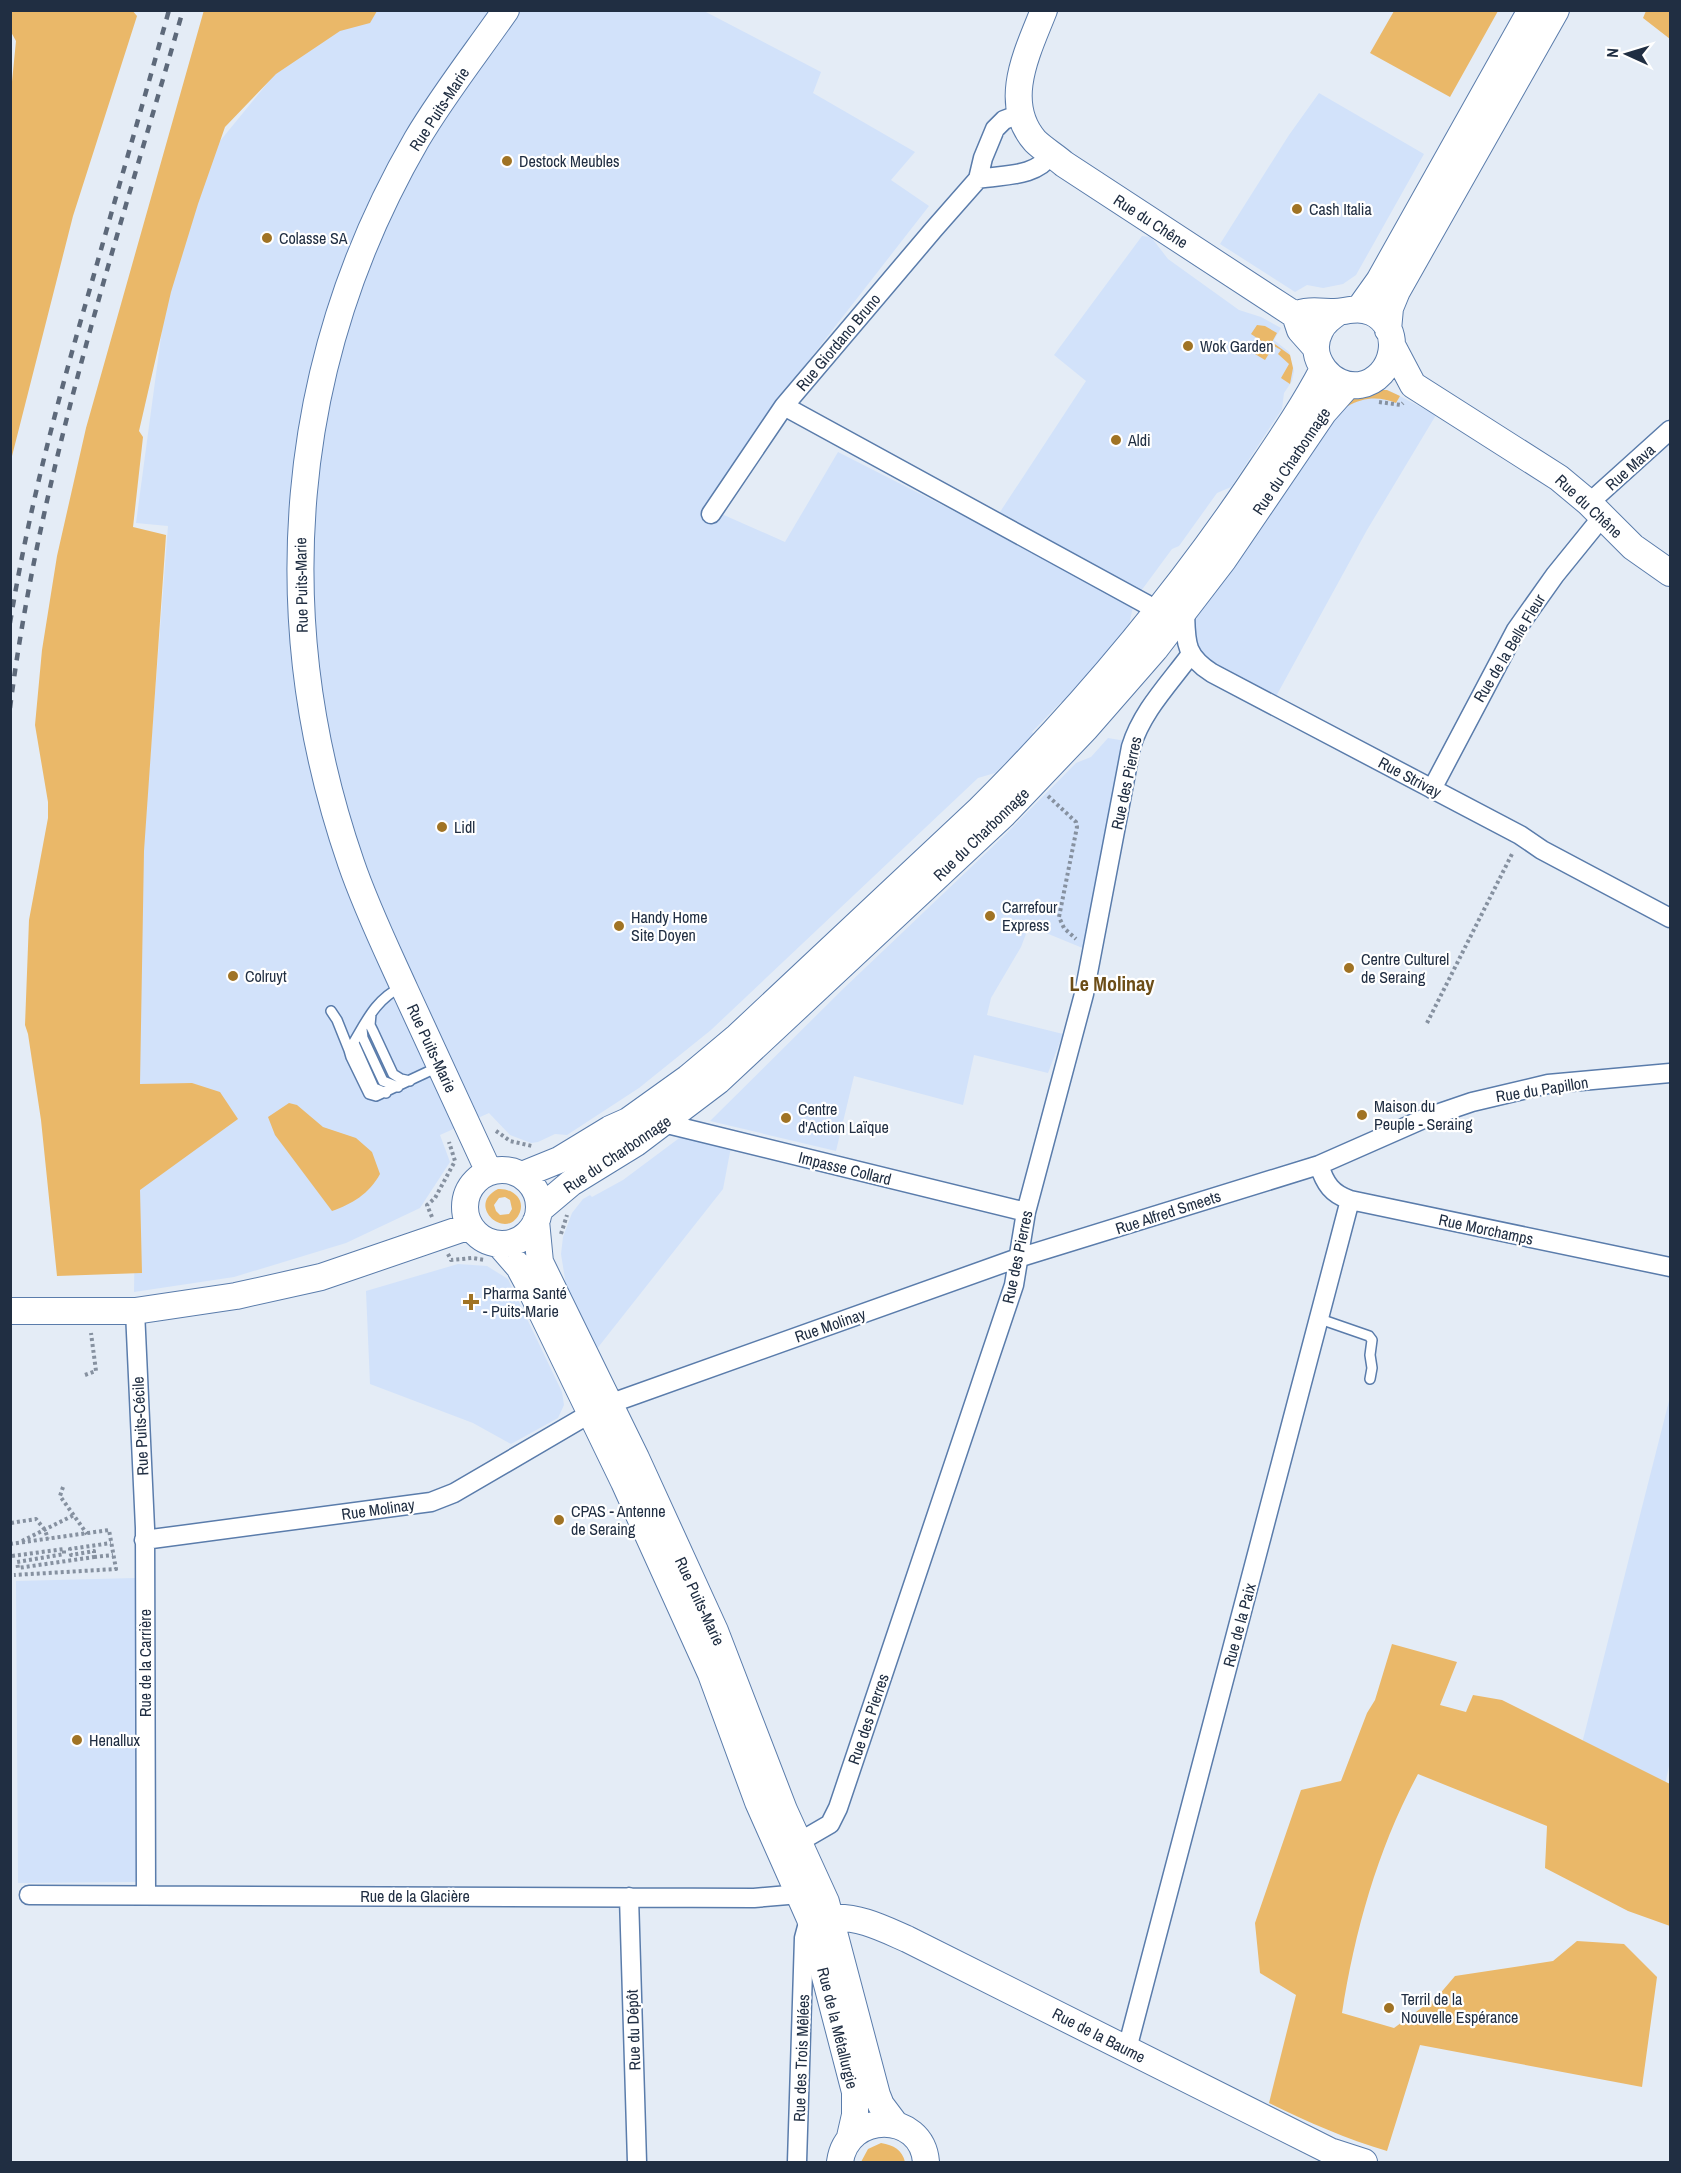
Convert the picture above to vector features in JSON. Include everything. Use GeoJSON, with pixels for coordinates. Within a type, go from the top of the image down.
{"type":"FeatureCollection","features":[{"type":"Feature","properties":{"kind":"main road","name":"Rue Puits-Marie"},"geometry":{"type":"LineString","coordinates":[[489,1172],[403,986],[351,865],[333,806],[312,721],[299,569],[303,489],[313,418],[321,378],[346,295],[389,192],[417,139],[506,10]]}},
{"type":"Feature","properties":{"kind":"main road"},"geometry":{"type":"LineString","coordinates":[[1020,114],[1018,99],[1020,77],[1027,51],[1044,10]]}},
{"type":"Feature","properties":{"kind":"main road"},"geometry":{"type":"LineString","coordinates":[[1319,359],[1318,333],[1326,320],[1349,310],[1378,280],[1531,10]]}},
{"type":"Feature","properties":{"kind":"main road"},"geometry":{"type":"LineString","coordinates":[[1374,380],[1384,372],[1390,360],[1390,308],[1397,291],[1556,10]]}},
{"type":"Feature","properties":{"kind":"main road","name":"Rue du Chêne"},"geometry":{"type":"LineString","coordinates":[[1020,114],[1036,142],[1052,154],[1295,315],[1300,330],[1330,377],[1348,385],[1374,380],[1398,387],[1413,385],[1542,465],[1596,510],[1633,547],[1671,573]]}},
{"type":"Feature","properties":{"kind":"main road"},"geometry":{"type":"LineString","coordinates":[[1295,315],[1303,311],[1349,310],[1373,313],[1382,320],[1413,385]]}},
{"type":"Feature","properties":{"kind":"main road","name":"Rue du Charbonnage"},"geometry":{"type":"LineString","coordinates":[[489,1172],[506,1170],[522,1175],[559,1160],[610,1129],[628,1121],[670,1093],[718,1053],[980,809],[1101,681],[1157,613],[1230,514],[1306,400],[1319,359]]}},
{"type":"Feature","properties":{"kind":"main road","name":"Rue du Charbonnage"},"geometry":{"type":"LineString","coordinates":[[499,1244],[510,1244],[526,1236],[538,1216],[571,1183],[663,1124],[740,1063],[1003,815],[1086,728],[1185,611],[1231,550],[1324,412],[1348,385]]}},
{"type":"Feature","properties":{"kind":"main road"},"geometry":{"type":"LineString","coordinates":[[489,1172],[479,1177],[472,1185],[466,1194],[464,1205],[470,1226],[477,1235],[499,1244]]}},
{"type":"Feature","properties":{"kind":"main road"},"geometry":{"type":"LineString","coordinates":[[522,1175],[532,1184],[536,1192],[538,1216]]}},
{"type":"Feature","properties":{"kind":"main road","name":"Rue Puits-Marie"},"geometry":{"type":"LineString","coordinates":[[538,1216],[540,1262],[703,1654],[758,1802],[800,1894],[820,1918]]}},
{"type":"Feature","properties":{"kind":"main road"},"geometry":{"type":"LineString","coordinates":[[10,1311],[135,1311],[236,1296],[321,1277],[470,1226]]}},
{"type":"Feature","properties":{"kind":"main road","name":"Rue Puits-Marie"},"geometry":{"type":"LineString","coordinates":[[499,1244],[519,1267],[600,1409],[715,1631],[781,1802],[819,1884],[820,1918]]}},
{"type":"Feature","properties":{"kind":"main road","name":"Rue de la Baume"},"geometry":{"type":"LineString","coordinates":[[820,1918],[858,1919],[907,1939],[1330,2151],[1364,2163]]}},
{"type":"Feature","properties":{"kind":"main road","name":"Rue de la Métallurgie"},"geometry":{"type":"LineString","coordinates":[[820,1918],[881,2105],[896,2125],[921,2143],[926,2163]]}},
{"type":"Feature","properties":{"kind":"main road","name":"Rue de la Métallurgie"},"geometry":{"type":"LineString","coordinates":[[820,1918],[855,2092],[855,2115],[840,2163]]}},
{"type":"Feature","properties":{"kind":"main road"},"geometry":{"type":"LineString","coordinates":[[850,2137],[871,2125],[896,2125]]}},
{"type":"Feature","properties":{"kind":"street","name":"Rue Giordano Bruno"},"geometry":{"type":"LineString","coordinates":[[711,514],[784,406],[978,179],[982,158],[995,129],[1004,120],[1020,114]]}},
{"type":"Feature","properties":{"kind":"street"},"geometry":{"type":"LineString","coordinates":[[978,179],[1034,170],[1052,154]]}},
{"type":"Feature","properties":{"kind":"street"},"geometry":{"type":"LineString","coordinates":[[784,406],[1146,604],[1157,613]]}},
{"type":"Feature","properties":{"kind":"street","name":"Rue Mava"},"geometry":{"type":"LineString","coordinates":[[1596,510],[1671,430]]}},
{"type":"Feature","properties":{"kind":"street","name":"Rue de la Belle Fleur"},"geometry":{"type":"LineString","coordinates":[[1432,789],[1516,630],[1596,510]]}},
{"type":"Feature","properties":{"kind":"street"},"geometry":{"type":"LineString","coordinates":[[1185,611],[1187,639],[1191,654]]}},
{"type":"Feature","properties":{"kind":"street","name":"Rue Strivay"},"geometry":{"type":"LineString","coordinates":[[1191,654],[1194,660],[1212,673],[1671,918]]}},
{"type":"Feature","properties":{"kind":"street","name":"Rue des Pierres"},"geometry":{"type":"LineString","coordinates":[[799,1842],[830,1824],[838,1808],[1014,1285],[1026,1212],[1084,994],[1135,734],[1147,712],[1191,654]]}},
{"type":"Feature","properties":{"kind":"street","name":"Rue du Papillon"},"geometry":{"type":"LineString","coordinates":[[1319,1165],[1428,1117],[1472,1102],[1548,1084],[1671,1073]]}},
{"type":"Feature","properties":{"kind":"street","name":"Impasse Collard"},"geometry":{"type":"LineString","coordinates":[[663,1124],[1026,1212]]}},
{"type":"Feature","properties":{"kind":"street","name":"Rue Morchamps"},"geometry":{"type":"LineString","coordinates":[[1319,1165],[1324,1181],[1330,1189],[1338,1196],[1350,1200],[1671,1267]]}},
{"type":"Feature","properties":{"kind":"street","name":"Rue Alfred Smeets"},"geometry":{"type":"LineString","coordinates":[[1018,1258],[1319,1165]]}},
{"type":"Feature","properties":{"kind":"street","name":"Rue de la Paix"},"geometry":{"type":"LineString","coordinates":[[1127,2049],[1350,1200]]}},
{"type":"Feature","properties":{"kind":"street","name":"Rue Molinay"},"geometry":{"type":"LineString","coordinates":[[144,1540],[404,1506],[442,1498],[600,1409],[1018,1258]]}},
{"type":"Feature","properties":{"kind":"street","name":"Rue Puits-Cécile"},"geometry":{"type":"LineString","coordinates":[[135,1311],[144,1540]]}},
{"type":"Feature","properties":{"kind":"street","name":"Rue de la Carrière"},"geometry":{"type":"LineString","coordinates":[[144,1540],[146,1894]]}},
{"type":"Feature","properties":{"kind":"street","name":"Rue de la Glacière"},"geometry":{"type":"LineString","coordinates":[[29,1895],[754,1898],[800,1894]]}},
{"type":"Feature","properties":{"kind":"street","name":"Rue du Dépôt"},"geometry":{"type":"LineString","coordinates":[[629,1897],[637,2163]]}},
{"type":"Feature","properties":{"kind":"street","name":"Rue des Trois Mêlées"},"geometry":{"type":"LineString","coordinates":[[797,2163],[804,1938],[820,1918]]}},
{"type":"Feature","properties":{"kind":"lane"},"geometry":{"type":"LineString","coordinates":[[352,1047],[371,1014],[387,994],[403,986]]}},
{"type":"Feature","properties":{"kind":"lane"},"geometry":{"type":"LineString","coordinates":[[331,1011],[374,1088],[387,1093],[440,1066]]}},
{"type":"Feature","properties":{"kind":"lane"},"geometry":{"type":"LineString","coordinates":[[371,1014],[370,1025],[393,1074],[401,1080],[410,1081]]}},
{"type":"Feature","properties":{"kind":"lane"},"geometry":{"type":"LineString","coordinates":[[362,1029],[363,1038],[383,1081],[398,1087]]}},
{"type":"Feature","properties":{"kind":"lane"},"geometry":{"type":"LineString","coordinates":[[1320,1319],[1369,1335],[1372,1340],[1370,1379]]}},
{"type":"Feature","properties":{"kind":"path"},"geometry":{"type":"LineString","coordinates":[[1043,791],[1076,822],[1077,827],[1059,917],[1064,928],[1084,945]]}},
{"type":"Feature","properties":{"kind":"path"},"geometry":{"type":"LineString","coordinates":[[1427,1023],[1514,849]]}},
{"type":"Feature","properties":{"kind":"path"},"geometry":{"type":"LineString","coordinates":[[494,1129],[510,1141],[529,1147],[540,1144]]}},
{"type":"Feature","properties":{"kind":"path"},"geometry":{"type":"LineString","coordinates":[[427,1205],[435,1198],[454,1161],[449,1141]]}},
{"type":"Feature","properties":{"kind":"path"},"geometry":{"type":"LineString","coordinates":[[559,1243],[568,1214]]}},
{"type":"Feature","properties":{"kind":"path"},"geometry":{"type":"LineString","coordinates":[[85,1375],[96,1371],[90,1331]]}},
{"type":"Feature","properties":{"kind":"path"},"geometry":{"type":"LineString","coordinates":[[63,1487],[60,1496],[87,1533]]}},
{"type":"Feature","properties":{"kind":"path"},"geometry":{"type":"LineString","coordinates":[[19,1543],[74,1515]]}},
{"type":"Feature","properties":{"kind":"path"},"geometry":{"type":"LineString","coordinates":[[11,1523],[36,1519],[45,1530],[48,1539]]}},
{"type":"Feature","properties":{"kind":"path"},"geometry":{"type":"LineString","coordinates":[[10,1544],[109,1530],[116,1569],[14,1575]]}},
{"type":"Feature","properties":{"kind":"path"},"geometry":{"type":"LineString","coordinates":[[94,1557],[94,1551],[70,1554],[70,1549],[111,1543]]}},
{"type":"Feature","properties":{"kind":"path"},"geometry":{"type":"LineString","coordinates":[[12,1556],[64,1549],[64,1554],[17,1562],[18,1568],[113,1555]]}},
{"type":"Feature","properties":{"kind":"shaded area"},"geometry":{"type":"Polygon","coordinates":[[[11,10],[132,10],[137,16],[73,216],[11,460],[10,102],[16,41],[11,32],[11,10]]]}},
{"type":"Feature","properties":{"kind":"shaded area"},"geometry":{"type":"Polygon","coordinates":[[[204,10],[377,11],[370,23],[340,31],[276,74],[225,127],[171,292],[139,431],[143,437],[133,527],[166,535],[144,851],[140,1084],[192,1083],[220,1092],[238,1119],[140,1190],[142,1273],[57,1276],[41,1120],[25,1025],[29,920],[48,818],[48,802],[35,725],[42,650],[57,556],[86,428],[204,10]]]}},
{"type":"Feature","properties":{"kind":"shaded area"},"geometry":{"type":"Polygon","coordinates":[[[353,10],[704,11],[821,72],[813,93],[915,152],[891,180],[929,206],[788,387],[708,508],[785,542],[838,452],[989,529],[1133,607],[1128,629],[1063,703],[1061,702],[1032,732],[1034,734],[995,773],[978,778],[711,1030],[639,1088],[567,1135],[555,1134],[538,1142],[531,1143],[510,1135],[489,1113],[440,1135],[450,1162],[420,1208],[346,1243],[234,1277],[134,1292],[140,888],[168,526],[136,523],[168,285],[211,152],[320,19],[353,10]]]}},
{"type":"Feature","properties":{"kind":"shaded area"},"geometry":{"type":"Polygon","coordinates":[[[1394,11],[1498,11],[1450,97],[1370,53],[1394,11]]]}},
{"type":"Feature","properties":{"kind":"shaded area"},"geometry":{"type":"Polygon","coordinates":[[[1646,11],[1670,11],[1670,39],[1643,18],[1646,11]]]}},
{"type":"Feature","properties":{"kind":"shaded area"},"geometry":{"type":"Polygon","coordinates":[[[1319,93],[1424,154],[1356,275],[1343,284],[1323,288],[1307,285],[1295,292],[1220,244],[1289,135],[1319,93]]]}},
{"type":"Feature","properties":{"kind":"shaded area"},"geometry":{"type":"Polygon","coordinates":[[[1142,236],[1151,237],[1168,259],[1239,310],[1261,317],[1281,328],[1274,340],[1289,352],[1294,371],[1292,381],[1284,393],[1282,409],[1231,487],[1217,493],[1179,546],[1172,549],[1141,591],[1000,512],[1086,381],[1054,355],[1142,236]]]}},
{"type":"Feature","properties":{"kind":"shaded area"},"geometry":{"type":"Polygon","coordinates":[[[1257,325],[1265,326],[1277,333],[1272,342],[1290,355],[1293,368],[1290,384],[1281,378],[1289,364],[1278,354],[1281,350],[1274,346],[1265,360],[1255,354],[1263,342],[1251,334],[1257,325]]]}},
{"type":"Feature","properties":{"kind":"shaded area"},"geometry":{"type":"Polygon","coordinates":[[[1380,390],[1390,391],[1436,415],[1367,530],[1274,700],[1223,673],[1201,654],[1195,641],[1195,617],[1332,410],[1380,390]]]}},
{"type":"Feature","properties":{"kind":"shaded area"},"geometry":{"type":"Polygon","coordinates":[[[1387,390],[1400,396],[1396,403],[1378,398],[1366,399],[1348,406],[1341,402],[1387,390]]]}},
{"type":"Feature","properties":{"kind":"shaded area"},"geometry":{"type":"Polygon","coordinates":[[[1108,738],[1126,741],[1085,949],[1029,926],[1021,947],[991,998],[987,1015],[1063,1034],[1048,1073],[974,1055],[963,1105],[854,1076],[836,1151],[710,1121],[1076,763],[1091,757],[1108,738]]]}},
{"type":"Feature","properties":{"kind":"shaded area"},"geometry":{"type":"Polygon","coordinates":[[[289,1103],[297,1105],[323,1127],[356,1138],[372,1152],[380,1174],[371,1187],[346,1205],[332,1211],[275,1135],[268,1117],[289,1103]]]}},
{"type":"Feature","properties":{"kind":"shaded area"},"geometry":{"type":"Polygon","coordinates":[[[682,1136],[731,1147],[723,1189],[592,1355],[561,1291],[565,1279],[561,1254],[563,1237],[572,1213],[583,1199],[590,1195],[592,1197],[623,1180],[682,1136]]]}},
{"type":"Feature","properties":{"kind":"shaded area"},"geometry":{"type":"Polygon","coordinates":[[[498,1189],[503,1189],[519,1198],[520,1212],[514,1221],[507,1224],[499,1223],[492,1218],[485,1204],[489,1196],[498,1189]],[[505,1197],[499,1198],[494,1205],[500,1215],[509,1214],[512,1209],[510,1200],[505,1197]]]}},
{"type":"Feature","properties":{"kind":"shaded area"},"geometry":{"type":"Polygon","coordinates":[[[458,1264],[487,1266],[508,1279],[562,1392],[564,1405],[558,1418],[511,1444],[473,1423],[370,1384],[366,1291],[458,1264]]]}},
{"type":"Feature","properties":{"kind":"shaded area"},"geometry":{"type":"Polygon","coordinates":[[[1670,1397],[1670,1761],[1665,1785],[1577,1763],[1670,1397]]]}},
{"type":"Feature","properties":{"kind":"shaded area","name":"Henallux"},"geometry":{"type":"Polygon","coordinates":[[[135,1578],[137,1882],[18,1883],[16,1581],[135,1578]]]}},
{"type":"Feature","properties":{"kind":"shaded area"},"geometry":{"type":"Polygon","coordinates":[[[1392,1644],[1457,1662],[1440,1705],[1466,1712],[1473,1695],[1502,1700],[1670,1784],[1670,1926],[1628,1911],[1545,1868],[1547,1826],[1418,1774],[1391,1831],[1370,1890],[1361,1920],[1342,2013],[1394,2028],[1438,1996],[1455,1976],[1553,1961],[1577,1941],[1624,1944],[1657,1977],[1642,2087],[1420,2045],[1387,2151],[1327,2130],[1269,2103],[1296,1995],[1260,1973],[1255,1923],[1301,1790],[1341,1781],[1367,1713],[1375,1700],[1392,1644]]]}},
{"type":"Feature","properties":{"kind":"shaded area"},"geometry":{"type":"Polygon","coordinates":[[[881,2143],[897,2149],[905,2162],[861,2162],[868,2149],[881,2143]]]}},
{"type":"Feature","properties":{"kind":"railway"},"geometry":{"type":"LineString","coordinates":[[10,623],[26,536],[57,406],[169,10]]}},
{"type":"Feature","properties":{"kind":"railway"},"geometry":{"type":"LineString","coordinates":[[10,708],[23,619],[40,531],[61,443],[107,270],[183,10]]}},
{"type":"Feature","properties":{"kind":"place","name":"Destock Meubles"},"geometry":{"type":"Point","coordinates":[507,161]}},
{"type":"Feature","properties":{"kind":"place","name":"Cash Italia"},"geometry":{"type":"Point","coordinates":[1297,209]}},
{"type":"Feature","properties":{"kind":"place","name":"Colasse SA"},"geometry":{"type":"Point","coordinates":[267,238]}},
{"type":"Feature","properties":{"kind":"place","name":"Wok Garden"},"geometry":{"type":"Point","coordinates":[1188,346]}},
{"type":"Feature","properties":{"kind":"place","name":"Aldi"},"geometry":{"type":"Point","coordinates":[1116,440]}},
{"type":"Feature","properties":{"kind":"place","name":"Lidl"},"geometry":{"type":"Point","coordinates":[442,827]}},
{"type":"Feature","properties":{"kind":"place","name":"Carrefour Express"},"geometry":{"type":"Point","coordinates":[990,916]}},
{"type":"Feature","properties":{"kind":"place","name":"Handy Home Site Doyen"},"geometry":{"type":"Point","coordinates":[619,926]}},
{"type":"Feature","properties":{"kind":"place","name":"Centre Culturel de Seraing"},"geometry":{"type":"Point","coordinates":[1349,968]}},
{"type":"Feature","properties":{"kind":"place","name":"Colruyt"},"geometry":{"type":"Point","coordinates":[233,976]}},
{"type":"Feature","properties":{"kind":"place","name":"Maison du Peuple - Seraing"},"geometry":{"type":"Point","coordinates":[1362,1115]}},
{"type":"Feature","properties":{"kind":"place","name":"Centre d'Action Laïque"},"geometry":{"type":"Point","coordinates":[786,1118]}},
{"type":"Feature","properties":{"kind":"place","name":"Pharma Santé - Puits-Marie"},"geometry":{"type":"Point","coordinates":[471,1302]}},
{"type":"Feature","properties":{"kind":"place","name":"CPAS - Antenne de Seraing"},"geometry":{"type":"Point","coordinates":[559,1520]}},
{"type":"Feature","properties":{"kind":"place","name":"Henallux"},"geometry":{"type":"Point","coordinates":[77,1740]}},
{"type":"Feature","properties":{"kind":"place","name":"Terril de la Nouvelle Espérance"},"geometry":{"type":"Point","coordinates":[1389,2008]}},
{"type":"Feature","properties":{"kind":"district","name":"Le Molinay"},"geometry":{"type":"Point","coordinates":[1112,983]}}]}
